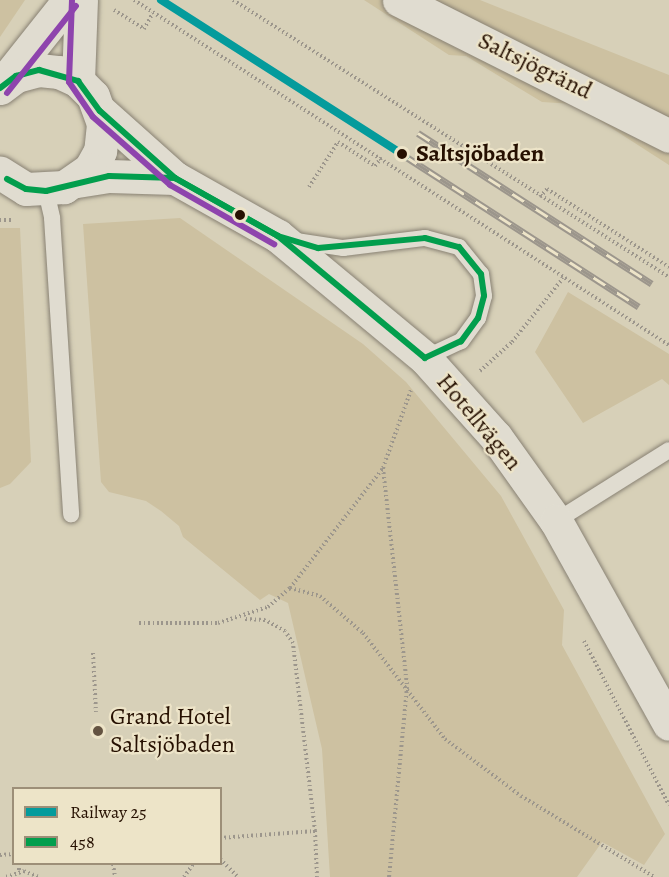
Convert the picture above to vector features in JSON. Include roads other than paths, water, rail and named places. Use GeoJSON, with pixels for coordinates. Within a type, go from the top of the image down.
{"type":"FeatureCollection","features":[{"type":"Feature","properties":{"kind":"street"},"geometry":{"type":"LineString","coordinates":[[0,88],[69,0]]}},
{"type":"Feature","properties":{"kind":"street"},"geometry":{"type":"LineString","coordinates":[[0,88],[16,76],[39,70],[78,81],[81,0]]}},
{"type":"Feature","properties":{"kind":"street","name":"Saltsjögränd"},"geometry":{"type":"LineString","coordinates":[[399,0],[669,136]]}},
{"type":"Feature","properties":{"kind":"street","name":"Hotellvägen"},"geometry":{"type":"LineString","coordinates":[[78,81],[100,111],[176,178],[278,236],[420,371],[496,437],[556,520],[669,724]]}},
{"type":"Feature","properties":{"kind":"street"},"geometry":{"type":"LineString","coordinates":[[77,180],[100,151],[100,111]]}},
{"type":"Feature","properties":{"kind":"street","name":"Hotellvägen"},"geometry":{"type":"LineString","coordinates":[[46,191],[77,180],[109,176],[176,178]]}},
{"type":"Feature","properties":{"kind":"street"},"geometry":{"type":"LineString","coordinates":[[2,177],[26,189],[46,191]]}},
{"type":"Feature","properties":{"kind":"lane"},"geometry":{"type":"LineString","coordinates":[[46,191],[52,218],[71,514]]}},
{"type":"Feature","properties":{"kind":"lane"},"geometry":{"type":"LineString","coordinates":[[278,236],[318,248],[425,238],[459,247],[480,274],[484,296],[478,318],[460,341],[420,371]]}},
{"type":"Feature","properties":{"kind":"lane"},"geometry":{"type":"LineString","coordinates":[[556,520],[669,450]]}},
{"type":"Feature","properties":{"kind":"railway"},"geometry":{"type":"LineString","coordinates":[[418,133],[652,284]]}},
{"type":"Feature","properties":{"kind":"railway"},"geometry":{"type":"LineString","coordinates":[[405,156],[639,307]]}},
{"type":"Feature","properties":{"kind":"rail line","name":"25"},"geometry":{"type":"LineString","coordinates":[[161,0],[405,156]]}},
{"type":"Feature","properties":{"kind":"place","name":"Saltsjöbaden"},"geometry":{"type":"Point","coordinates":[402,154]}},
{"type":"Feature","properties":{"kind":"place","name":"Grand Hotel Saltsjöbaden"},"geometry":{"type":"Point","coordinates":[98,731]}}]}
